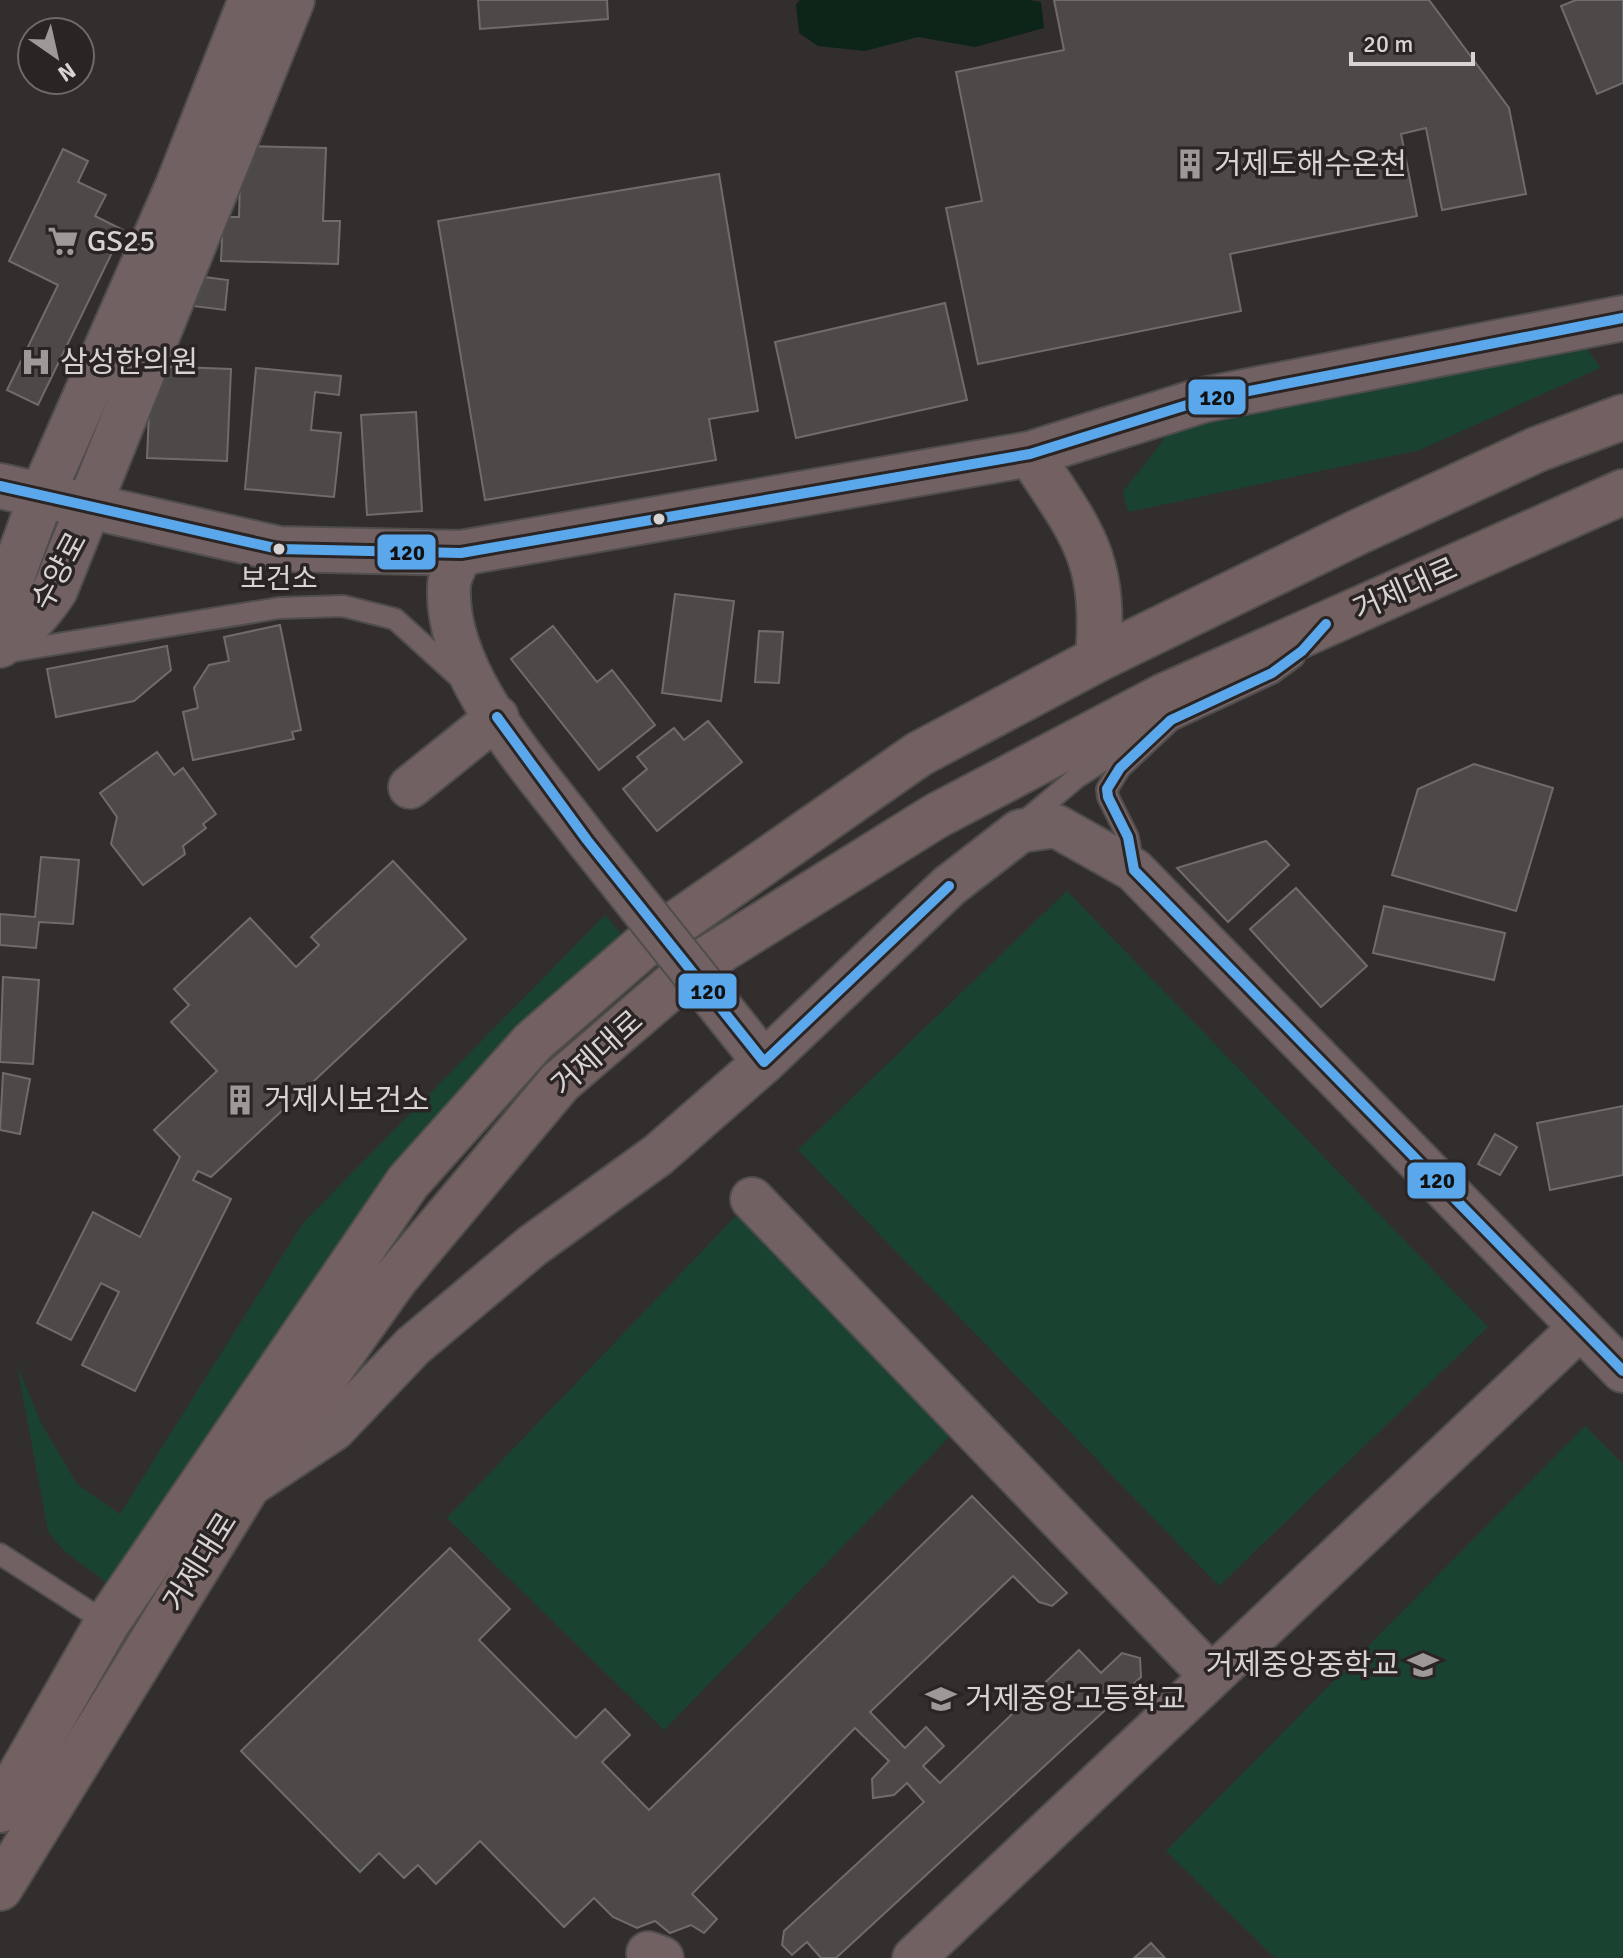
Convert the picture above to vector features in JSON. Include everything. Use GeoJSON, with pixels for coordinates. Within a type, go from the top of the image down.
{"type":"FeatureCollection","features":[{"type":"Feature","properties":{"kind":"main road","name":"거제대로"},"geometry":{"type":"LineString","coordinates":[[0,1810],[107,1623],[408,1182],[533,1042],[641,948],[919,754],[1098,659],[1443,493],[1538,449],[1623,417]]}},
{"type":"Feature","properties":{"kind":"main road"},"geometry":{"type":"LineString","coordinates":[[1030,454],[1086,539],[1102,614],[1098,659]]}},
{"type":"Feature","properties":{"kind":"main road","name":"거제대로"},"geometry":{"type":"LineString","coordinates":[[0,1888],[247,1487],[395,1279],[560,1082],[694,967],[936,816],[1164,696],[1623,492]]}},
{"type":"Feature","properties":{"kind":"street","name":"수양로"},"geometry":{"type":"LineString","coordinates":[[0,598],[12,577],[42,495],[177,188],[251,0]]}},
{"type":"Feature","properties":{"kind":"street"},"geometry":{"type":"LineString","coordinates":[[0,486],[91,506],[210,199],[292,0]]}},
{"type":"Feature","properties":{"kind":"street","name":"수양로"},"geometry":{"type":"LineString","coordinates":[[0,645],[21,632],[39,614],[55,590],[91,506],[279,549],[461,553],[1030,454],[1203,400],[1623,318]]}},
{"type":"Feature","properties":{"kind":"street"},"geometry":{"type":"LineString","coordinates":[[461,553],[448,583],[450,628],[468,675],[587,840],[753,1047]]}},
{"type":"Feature","properties":{"kind":"street"},"geometry":{"type":"LineString","coordinates":[[410,787],[490,708]]}},
{"type":"Feature","properties":{"kind":"street"},"geometry":{"type":"LineString","coordinates":[[247,1487],[334,1429],[413,1346],[532,1246],[658,1155],[753,1047],[949,886],[1020,831],[1056,826],[1134,870],[1623,1371]]}},
{"type":"Feature","properties":{"kind":"street"},"geometry":{"type":"LineString","coordinates":[[752,1199],[1211,1676]]}},
{"type":"Feature","properties":{"kind":"street"},"geometry":{"type":"LineString","coordinates":[[914,1958],[1580,1328]]}},
{"type":"Feature","properties":{"kind":"lane"},"geometry":{"type":"LineString","coordinates":[[0,654],[279,608],[343,606],[395,619],[490,708]]}},
{"type":"Feature","properties":{"kind":"lane"},"geometry":{"type":"LineString","coordinates":[[1008,838],[1076,778],[1171,720],[1272,673],[1302,651],[1326,624]]}},
{"type":"Feature","properties":{"kind":"lane"},"geometry":{"type":"LineString","coordinates":[[1134,870],[1128,837],[1107,789],[1137,749],[1171,720]]}},
{"type":"Feature","properties":{"kind":"lane"},"geometry":{"type":"LineString","coordinates":[[0,1554],[107,1623]]}},
{"type":"Feature","properties":{"kind":"shaded area"},"geometry":{"type":"Polygon","coordinates":[[[800,0],[1029,0],[1041,2],[1044,28],[975,47],[918,37],[865,51],[818,46],[799,33],[796,4],[800,0]]]}},
{"type":"Feature","properties":{"kind":"shaded area"},"geometry":{"type":"Polygon","coordinates":[[[1587,348],[1600,368],[1420,450],[1128,512],[1123,492],[1170,431],[1587,348]]]}},
{"type":"Feature","properties":{"kind":"shaded area"},"geometry":{"type":"Polygon","coordinates":[[[1067,891],[1488,1327],[1219,1586],[798,1150],[1067,891]]]}},
{"type":"Feature","properties":{"kind":"shaded area"},"geometry":{"type":"Polygon","coordinates":[[[605,915],[631,945],[526,1037],[115,1589],[63,1550],[48,1531],[17,1365],[42,1425],[77,1484],[120,1514],[303,1223],[605,915]]]}},
{"type":"Feature","properties":{"kind":"shaded area"},"geometry":{"type":"Polygon","coordinates":[[[752,1199],[965,1421],[664,1730],[447,1518],[752,1199]]]}},
{"type":"Feature","properties":{"kind":"shaded area","name":"거제중앙중학교"},"geometry":{"type":"Polygon","coordinates":[[[1585,1426],[1623,1464],[1623,1954],[1619,1958],[1275,1958],[1166,1851],[1585,1426]]]}},
{"type":"Feature","properties":{"kind":"building"},"geometry":{"type":"Polygon","coordinates":[[[478,0],[607,0],[608,19],[480,29],[478,0]]]}},
{"type":"Feature","properties":{"kind":"building","name":"거제도해수온천"},"geometry":{"type":"Polygon","coordinates":[[[1054,0],[1429,0],[1509,108],[1526,194],[1442,210],[1426,128],[1401,134],[1417,216],[1230,254],[1241,311],[978,364],[946,208],[982,201],[956,72],[1064,50],[1054,0]]]}},
{"type":"Feature","properties":{"kind":"building"},"geometry":{"type":"Polygon","coordinates":[[[1576,0],[1623,0],[1623,83],[1597,94],[1561,6],[1576,0]]]}},
{"type":"Feature","properties":{"kind":"building"},"geometry":{"type":"Polygon","coordinates":[[[241,146],[326,148],[323,221],[340,221],[338,264],[221,261],[223,217],[239,217],[241,146]]]}},
{"type":"Feature","properties":{"kind":"building"},"geometry":{"type":"Polygon","coordinates":[[[63,149],[88,161],[78,182],[106,195],[95,216],[123,230],[38,405],[7,390],[58,285],[9,261],[63,149]]]}},
{"type":"Feature","properties":{"kind":"building"},"geometry":{"type":"Polygon","coordinates":[[[719,174],[758,411],[709,419],[716,460],[485,500],[438,221],[719,174]]]}},
{"type":"Feature","properties":{"kind":"building"},"geometry":{"type":"Polygon","coordinates":[[[189,275],[228,280],[225,310],[185,305],[189,275]]]}},
{"type":"Feature","properties":{"kind":"building"},"geometry":{"type":"Polygon","coordinates":[[[945,303],[967,400],[796,438],[775,342],[945,303]]]}},
{"type":"Feature","properties":{"kind":"building"},"geometry":{"type":"Polygon","coordinates":[[[151,366],[231,369],[227,461],[147,458],[151,366]]]}},
{"type":"Feature","properties":{"kind":"building"},"geometry":{"type":"Polygon","coordinates":[[[256,368],[341,376],[339,395],[315,392],[311,430],[341,433],[334,497],[245,489],[256,368]]]}},
{"type":"Feature","properties":{"kind":"building"},"geometry":{"type":"Polygon","coordinates":[[[416,412],[422,511],[367,515],[361,415],[416,412]]]}},
{"type":"Feature","properties":{"kind":"building"},"geometry":{"type":"Polygon","coordinates":[[[675,594],[734,601],[721,701],[662,693],[675,594]]]}},
{"type":"Feature","properties":{"kind":"building"},"geometry":{"type":"Polygon","coordinates":[[[280,625],[301,730],[292,732],[294,739],[193,760],[183,712],[198,708],[194,688],[209,665],[229,661],[224,637],[280,625]]]}},
{"type":"Feature","properties":{"kind":"building"},"geometry":{"type":"Polygon","coordinates":[[[553,626],[597,682],[612,670],[655,725],[599,770],[511,659],[553,626]]]}},
{"type":"Feature","properties":{"kind":"building"},"geometry":{"type":"Polygon","coordinates":[[[759,631],[783,632],[779,683],[755,682],[759,631]]]}},
{"type":"Feature","properties":{"kind":"building"},"geometry":{"type":"Polygon","coordinates":[[[167,646],[171,670],[134,701],[56,717],[47,669],[167,646]]]}},
{"type":"Feature","properties":{"kind":"building"},"geometry":{"type":"Polygon","coordinates":[[[708,721],[742,762],[657,831],[623,789],[647,769],[637,757],[674,728],[684,740],[708,721]]]}},
{"type":"Feature","properties":{"kind":"building"},"geometry":{"type":"Polygon","coordinates":[[[157,752],[174,775],[183,768],[216,814],[203,824],[206,828],[183,846],[185,854],[143,885],[111,844],[117,817],[100,793],[157,752]]]}},
{"type":"Feature","properties":{"kind":"building"},"geometry":{"type":"Polygon","coordinates":[[[1474,764],[1553,788],[1516,911],[1392,875],[1418,789],[1474,764]]]}},
{"type":"Feature","properties":{"kind":"building"},"geometry":{"type":"Polygon","coordinates":[[[1266,841],[1289,865],[1228,922],[1177,868],[1266,841]]]}},
{"type":"Feature","properties":{"kind":"building"},"geometry":{"type":"Polygon","coordinates":[[[41,857],[79,860],[73,924],[39,922],[36,948],[0,945],[0,914],[35,917],[41,857]]]}},
{"type":"Feature","properties":{"kind":"building","name":"거제시보건소"},"geometry":{"type":"Polygon","coordinates":[[[393,861],[466,939],[211,1177],[198,1171],[193,1180],[231,1199],[135,1391],[82,1365],[119,1292],[101,1283],[71,1340],[37,1323],[93,1212],[140,1237],[180,1157],[154,1130],[217,1071],[171,1022],[189,1005],[174,989],[250,918],[296,967],[319,945],[311,937],[393,861]]]}},
{"type":"Feature","properties":{"kind":"building"},"geometry":{"type":"Polygon","coordinates":[[[1296,888],[1367,966],[1321,1007],[1250,929],[1296,888]]]}},
{"type":"Feature","properties":{"kind":"building"},"geometry":{"type":"Polygon","coordinates":[[[1384,906],[1505,933],[1494,980],[1373,953],[1384,906]]]}},
{"type":"Feature","properties":{"kind":"building"},"geometry":{"type":"Polygon","coordinates":[[[3,977],[39,980],[33,1064],[0,1062],[3,977]]]}},
{"type":"Feature","properties":{"kind":"building"},"geometry":{"type":"Polygon","coordinates":[[[3,1073],[30,1079],[20,1134],[0,1130],[3,1073]]]}},
{"type":"Feature","properties":{"kind":"building"},"geometry":{"type":"Polygon","coordinates":[[[1623,1106],[1623,1175],[1550,1190],[1537,1123],[1623,1106]]]}},
{"type":"Feature","properties":{"kind":"building"},"geometry":{"type":"Polygon","coordinates":[[[1495,1134],[1517,1147],[1500,1175],[1478,1164],[1495,1134]]]}},
{"type":"Feature","properties":{"kind":"building"},"geometry":{"type":"Polygon","coordinates":[[[972,1496],[1067,1593],[1052,1606],[1039,1602],[1013,1576],[870,1712],[905,1748],[926,1727],[944,1746],[923,1766],[940,1783],[1079,1650],[1101,1673],[1122,1653],[1140,1658],[1141,1677],[836,1958],[821,1958],[807,1942],[792,1955],[782,1945],[784,1931],[924,1802],[907,1783],[894,1795],[873,1798],[872,1779],[889,1761],[855,1728],[692,1894],[717,1919],[704,1933],[691,1925],[670,1933],[655,1921],[637,1928],[613,1917],[594,1898],[564,1927],[480,1841],[436,1884],[418,1865],[404,1878],[379,1853],[360,1872],[241,1751],[450,1548],[510,1609],[479,1640],[576,1738],[605,1709],[630,1735],[602,1762],[649,1810],[972,1496]]]}},
{"type":"Feature","properties":{"kind":"building"},"geometry":{"type":"Polygon","coordinates":[[[1151,1943],[1165,1958],[1134,1958],[1151,1943]]]}},
{"type":"Feature","properties":{"kind":"transit line","name":"120"},"geometry":{"type":"LineString","coordinates":[[0,486],[279,549],[461,553],[1030,454],[1203,400],[1623,318]]}},
{"type":"Feature","properties":{"kind":"transit line","name":"120"},"geometry":{"type":"LineString","coordinates":[[1326,624],[1302,651],[1272,673],[1171,720],[1120,768],[1107,789],[1108,797],[1128,837],[1134,870],[1623,1371]]}},
{"type":"Feature","properties":{"kind":"transit line","name":"120"},"geometry":{"type":"LineString","coordinates":[[497,717],[587,840],[764,1062],[949,886]]}},
{"type":"Feature","properties":{"kind":"place","name":"거제도해수온천"},"geometry":{"type":"Point","coordinates":[1190,164]}},
{"type":"Feature","properties":{"kind":"place","name":"GS25"},"geometry":{"type":"Point","coordinates":[63,241]}},
{"type":"Feature","properties":{"kind":"place","name":"삼성한의원"},"geometry":{"type":"Point","coordinates":[36,362]}},
{"type":"Feature","properties":{"kind":"place","name":"보건소"},"geometry":{"type":"Point","coordinates":[279,549]}},
{"type":"Feature","properties":{"kind":"place","name":"거제시보건소"},"geometry":{"type":"Point","coordinates":[240,1100]}},
{"type":"Feature","properties":{"kind":"place","name":"거제중앙중학교"},"geometry":{"type":"Point","coordinates":[1423,1665]}},
{"type":"Feature","properties":{"kind":"place","name":"거제중앙고등학교"},"geometry":{"type":"Point","coordinates":[941,1699]}}]}
